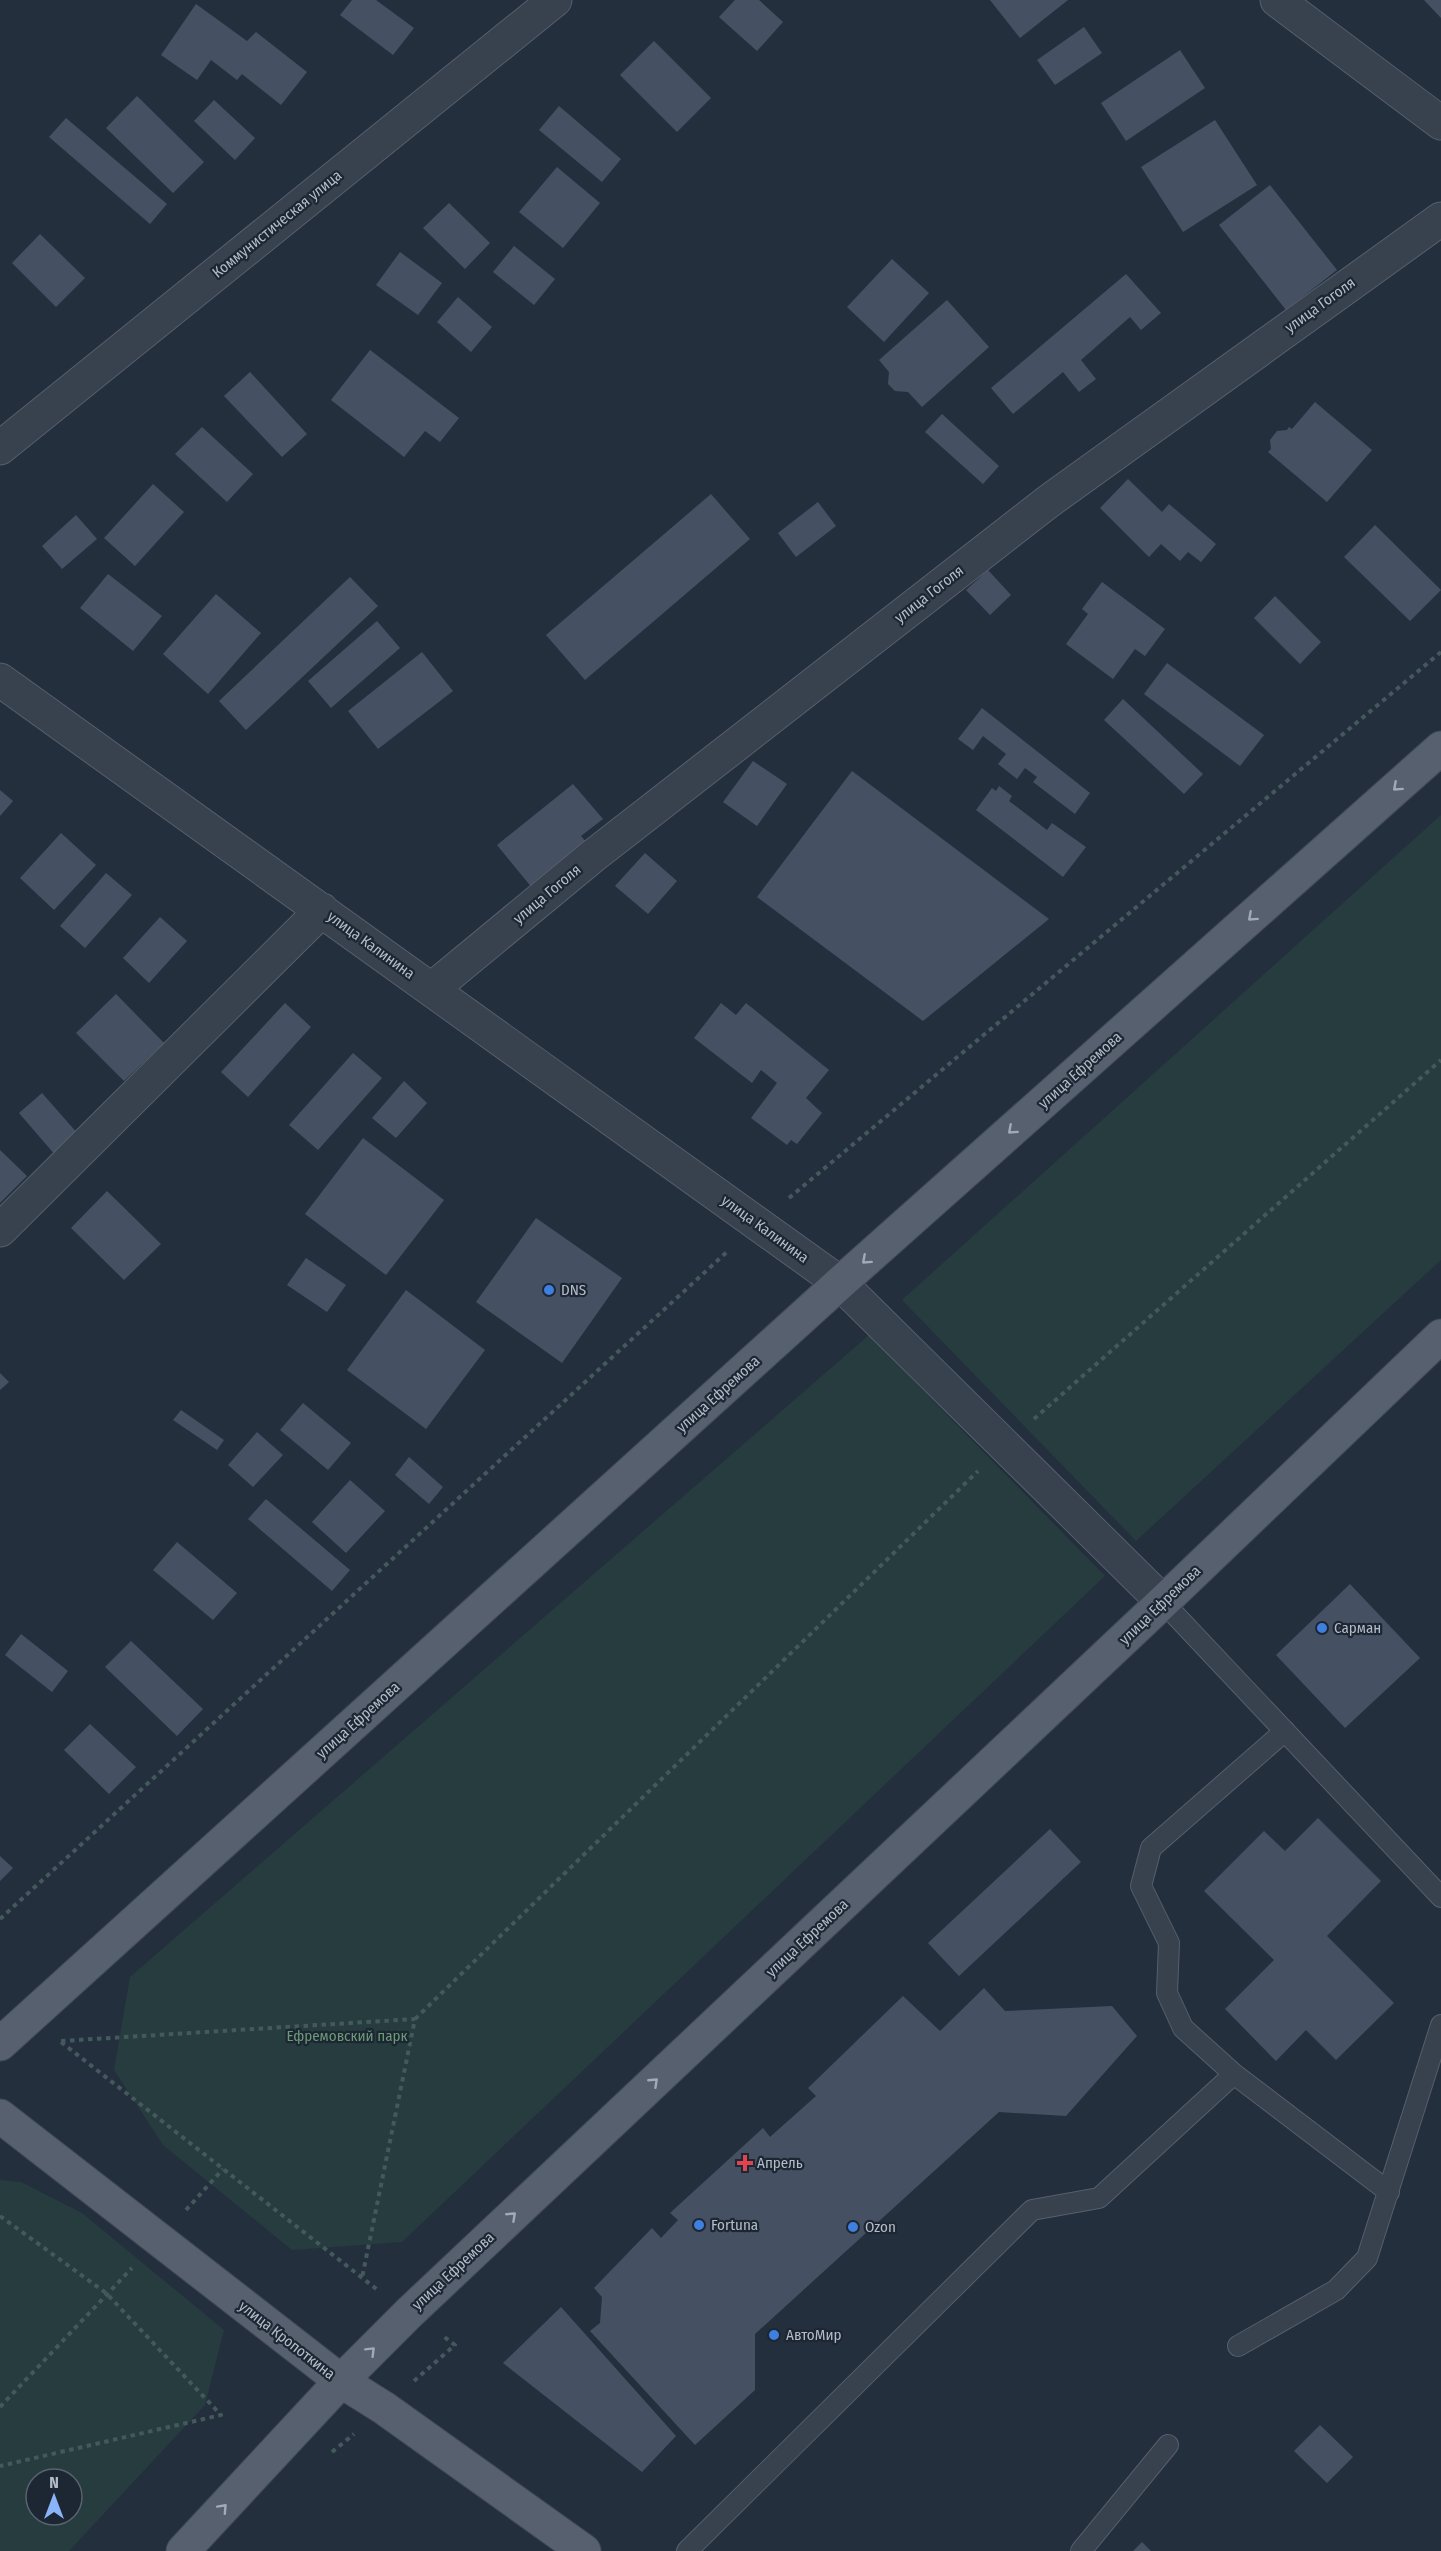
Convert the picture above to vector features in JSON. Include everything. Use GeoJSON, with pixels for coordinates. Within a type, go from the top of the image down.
{"type":"FeatureCollection","features":[{"type":"Feature","properties":{"kind":"main road","name":"улица Ефремова"},"geometry":{"type":"LineString","coordinates":[[0,2044],[840,1283],[1441,748]]}},
{"type":"Feature","properties":{"kind":"main road","name":"улица Ефремова"},"geometry":{"type":"LineString","coordinates":[[183,2551],[341,2381],[409,2313],[1163,1602],[1441,1336]]}},
{"type":"Feature","properties":{"kind":"main road","name":"улица Кропоткина"},"geometry":{"type":"LineString","coordinates":[[0,2116],[341,2381],[384,2408],[584,2551]]}},
{"type":"Feature","properties":{"kind":"street","name":"Коммунистическая улица"},"geometry":{"type":"LineString","coordinates":[[0,448],[555,0]]}},
{"type":"Feature","properties":{"kind":"street"},"geometry":{"type":"LineString","coordinates":[[1277,0],[1441,123]]}},
{"type":"Feature","properties":{"kind":"street","name":"улица Гоголя"},"geometry":{"type":"LineString","coordinates":[[432,989],[593,856],[1049,501],[1441,219]]}},
{"type":"Feature","properties":{"kind":"street","name":"улица Калинина"},"geometry":{"type":"LineString","coordinates":[[0,680],[840,1283],[1163,1602]]}},
{"type":"Feature","properties":{"kind":"street","name":"улица Калинина"},"geometry":{"type":"LineString","coordinates":[[0,1230],[322,910]]}},
{"type":"Feature","properties":{"kind":"lane"},"geometry":{"type":"LineString","coordinates":[[1163,1602],[1441,1897]]}},
{"type":"Feature","properties":{"kind":"lane"},"geometry":{"type":"LineString","coordinates":[[1285,1731],[1151,1848],[1141,1886],[1169,1943],[1167,1993],[1183,2028],[1234,2074],[1389,2192]]}},
{"type":"Feature","properties":{"kind":"lane"},"geometry":{"type":"LineString","coordinates":[[1238,2346],[1336,2290],[1367,2258],[1441,2025]]}},
{"type":"Feature","properties":{"kind":"lane"},"geometry":{"type":"LineString","coordinates":[[687,2551],[1032,2210],[1099,2198],[1234,2074]]}},
{"type":"Feature","properties":{"kind":"lane"},"geometry":{"type":"LineString","coordinates":[[1081,2551],[1168,2445]]}},
{"type":"Feature","properties":{"kind":"path"},"geometry":{"type":"LineString","coordinates":[[0,1918],[757,1224],[1441,652]]}},
{"type":"Feature","properties":{"kind":"path"},"geometry":{"type":"LineString","coordinates":[[362,2278],[415,2019],[1004,1445],[1441,1060]]}},
{"type":"Feature","properties":{"kind":"path"},"geometry":{"type":"LineString","coordinates":[[380,2293],[61,2041],[415,2019]]}},
{"type":"Feature","properties":{"kind":"path"},"geometry":{"type":"LineString","coordinates":[[180,2218],[223,2169]]}},
{"type":"Feature","properties":{"kind":"path"},"geometry":{"type":"LineString","coordinates":[[0,2216],[106,2293],[221,2415],[0,2466]]}},
{"type":"Feature","properties":{"kind":"path"},"geometry":{"type":"LineString","coordinates":[[0,2407],[137,2263]]}},
{"type":"Feature","properties":{"kind":"path"},"geometry":{"type":"LineString","coordinates":[[409,2386],[455,2345],[440,2334]]}},
{"type":"Feature","properties":{"kind":"green space"},"geometry":{"type":"Polygon","coordinates":[[[1441,815],[1441,1260],[1136,1541],[902,1300],[1441,815]]]}},
{"type":"Feature","properties":{"kind":"green space","name":"Ефремовский парк"},"geometry":{"type":"Polygon","coordinates":[[[869,1335],[1105,1576],[402,2242],[292,2250],[163,2145],[114,2070],[130,1977],[869,1335]]]}},
{"type":"Feature","properties":{"kind":"green space"},"geometry":{"type":"Polygon","coordinates":[[[0,2180],[21,2182],[82,2213],[224,2330],[205,2405],[69,2551],[0,2551],[0,2180]]]}},
{"type":"Feature","properties":{"kind":"building"},"geometry":{"type":"Polygon","coordinates":[[[352,0],[376,0],[414,28],[393,55],[340,15],[352,0]]]}},
{"type":"Feature","properties":{"kind":"building"},"geometry":{"type":"Polygon","coordinates":[[[735,0],[759,0],[783,22],[757,51],[719,17],[735,0]]]}},
{"type":"Feature","properties":{"kind":"building"},"geometry":{"type":"Polygon","coordinates":[[[990,0],[1068,0],[1020,38],[990,0]]]}},
{"type":"Feature","properties":{"kind":"building"},"geometry":{"type":"Polygon","coordinates":[[[1424,0],[1441,0],[1441,18],[1424,0]]]}},
{"type":"Feature","properties":{"kind":"building"},"geometry":{"type":"Polygon","coordinates":[[[196,4],[247,41],[256,32],[307,72],[281,105],[242,74],[237,80],[211,60],[197,80],[161,55],[196,4]]]}},
{"type":"Feature","properties":{"kind":"building"},"geometry":{"type":"Polygon","coordinates":[[[1084,27],[1102,53],[1055,85],[1037,60],[1084,27]]]}},
{"type":"Feature","properties":{"kind":"building"},"geometry":{"type":"Polygon","coordinates":[[[654,41],[711,98],[677,132],[620,75],[654,41]]]}},
{"type":"Feature","properties":{"kind":"building"},"geometry":{"type":"Polygon","coordinates":[[[1180,50],[1205,88],[1126,141],[1101,103],[1180,50]]]}},
{"type":"Feature","properties":{"kind":"building"},"geometry":{"type":"Polygon","coordinates":[[[137,96],[204,162],[173,193],[106,128],[137,96]]]}},
{"type":"Feature","properties":{"kind":"building"},"geometry":{"type":"Polygon","coordinates":[[[214,100],[255,138],[235,160],[194,121],[214,100]]]}},
{"type":"Feature","properties":{"kind":"building"},"geometry":{"type":"Polygon","coordinates":[[[559,106],[621,159],[602,182],[539,130],[559,106]]]}},
{"type":"Feature","properties":{"kind":"building"},"geometry":{"type":"Polygon","coordinates":[[[66,118],[167,204],[150,224],[49,137],[66,118]]]}},
{"type":"Feature","properties":{"kind":"building"},"geometry":{"type":"Polygon","coordinates":[[[1215,120],[1257,185],[1183,232],[1141,167],[1215,120]]]}},
{"type":"Feature","properties":{"kind":"building"},"geometry":{"type":"Polygon","coordinates":[[[557,167],[600,203],[563,248],[519,212],[557,167]]]}},
{"type":"Feature","properties":{"kind":"building"},"geometry":{"type":"Polygon","coordinates":[[[1270,185],[1337,270],[1286,310],[1219,225],[1270,185]]]}},
{"type":"Feature","properties":{"kind":"building"},"geometry":{"type":"Polygon","coordinates":[[[449,203],[490,243],[465,269],[423,228],[449,203]]]}},
{"type":"Feature","properties":{"kind":"building"},"geometry":{"type":"Polygon","coordinates":[[[40,234],[85,278],[56,307],[12,263],[40,234]]]}},
{"type":"Feature","properties":{"kind":"building"},"geometry":{"type":"Polygon","coordinates":[[[514,246],[555,279],[534,305],[493,272],[514,246]]]}},
{"type":"Feature","properties":{"kind":"building"},"geometry":{"type":"Polygon","coordinates":[[[400,252],[442,283],[418,315],[376,285],[400,252]]]}},
{"type":"Feature","properties":{"kind":"building"},"geometry":{"type":"Polygon","coordinates":[[[892,259],[929,293],[884,342],[847,307],[892,259]]]}},
{"type":"Feature","properties":{"kind":"building"},"geometry":{"type":"Polygon","coordinates":[[[1126,274],[1161,313],[1141,330],[1130,317],[1081,360],[1096,379],[1079,392],[1063,372],[1013,414],[991,388],[1126,274]]]}},
{"type":"Feature","properties":{"kind":"building"},"geometry":{"type":"Polygon","coordinates":[[[458,297],[492,327],[471,352],[437,322],[458,297]]]}},
{"type":"Feature","properties":{"kind":"building"},"geometry":{"type":"Polygon","coordinates":[[[947,300],[989,347],[922,407],[908,392],[895,391],[888,384],[889,372],[879,360],[947,300]]]}},
{"type":"Feature","properties":{"kind":"building"},"geometry":{"type":"Polygon","coordinates":[[[370,350],[459,418],[440,442],[425,431],[404,457],[331,400],[370,350]]]}},
{"type":"Feature","properties":{"kind":"building"},"geometry":{"type":"Polygon","coordinates":[[[250,372],[307,434],[282,457],[224,396],[250,372]]]}},
{"type":"Feature","properties":{"kind":"building"},"geometry":{"type":"Polygon","coordinates":[[[1315,402],[1372,450],[1327,502],[1268,452],[1271,449],[1270,440],[1277,431],[1287,430],[1289,427],[1292,429],[1315,402]]]}},
{"type":"Feature","properties":{"kind":"building"},"geometry":{"type":"Polygon","coordinates":[[[942,414],[999,466],[983,484],[925,432],[942,414]]]}},
{"type":"Feature","properties":{"kind":"building"},"geometry":{"type":"Polygon","coordinates":[[[202,427],[253,474],[227,502],[175,454],[202,427]]]}},
{"type":"Feature","properties":{"kind":"building"},"geometry":{"type":"Polygon","coordinates":[[[1128,479],[1162,512],[1169,504],[1216,544],[1201,562],[1188,552],[1180,561],[1161,544],[1149,557],[1100,508],[1128,479]]]}},
{"type":"Feature","properties":{"kind":"building"},"geometry":{"type":"Polygon","coordinates":[[[153,484],[184,512],[135,566],[104,538],[153,484]]]}},
{"type":"Feature","properties":{"kind":"building"},"geometry":{"type":"Polygon","coordinates":[[[711,494],[750,539],[585,680],[546,635],[711,494]]]}},
{"type":"Feature","properties":{"kind":"building"},"geometry":{"type":"Polygon","coordinates":[[[818,502],[836,526],[796,557],[778,533],[818,502]]]}},
{"type":"Feature","properties":{"kind":"building"},"geometry":{"type":"Polygon","coordinates":[[[76,515],[97,539],[62,569],[42,546],[76,515]]]}},
{"type":"Feature","properties":{"kind":"building"},"geometry":{"type":"Polygon","coordinates":[[[1375,525],[1441,590],[1410,621],[1344,557],[1375,525]]]}},
{"type":"Feature","properties":{"kind":"building"},"geometry":{"type":"Polygon","coordinates":[[[988,570],[1011,595],[990,615],[966,590],[988,570]]]}},
{"type":"Feature","properties":{"kind":"building"},"geometry":{"type":"Polygon","coordinates":[[[108,574],[162,616],[133,651],[80,608],[108,574]]]}},
{"type":"Feature","properties":{"kind":"building"},"geometry":{"type":"Polygon","coordinates":[[[350,577],[378,606],[246,730],[219,701],[350,577]]]}},
{"type":"Feature","properties":{"kind":"building"},"geometry":{"type":"Polygon","coordinates":[[[1102,582],[1165,629],[1145,656],[1135,649],[1113,679],[1066,644],[1088,614],[1082,609],[1102,582]]]}},
{"type":"Feature","properties":{"kind":"building"},"geometry":{"type":"Polygon","coordinates":[[[216,594],[261,633],[208,694],[163,654],[216,594]]]}},
{"type":"Feature","properties":{"kind":"building"},"geometry":{"type":"Polygon","coordinates":[[[1275,596],[1321,642],[1300,664],[1254,618],[1275,596]]]}},
{"type":"Feature","properties":{"kind":"building"},"geometry":{"type":"Polygon","coordinates":[[[377,621],[400,648],[331,708],[308,681],[377,621]]]}},
{"type":"Feature","properties":{"kind":"building"},"geometry":{"type":"Polygon","coordinates":[[[422,652],[453,691],[378,749],[348,711],[422,652]]]}},
{"type":"Feature","properties":{"kind":"building"},"geometry":{"type":"Polygon","coordinates":[[[1167,663],[1264,735],[1240,766],[1144,694],[1167,663]]]}},
{"type":"Feature","properties":{"kind":"building"},"geometry":{"type":"Polygon","coordinates":[[[1123,699],[1203,774],[1184,794],[1104,720],[1123,699]]]}},
{"type":"Feature","properties":{"kind":"building"},"geometry":{"type":"Polygon","coordinates":[[[982,708],[1090,793],[1075,814],[1033,782],[1037,777],[1025,768],[1017,779],[998,764],[1006,754],[983,736],[973,750],[958,739],[982,708]]]}},
{"type":"Feature","properties":{"kind":"building"},"geometry":{"type":"Polygon","coordinates":[[[753,761],[787,784],[757,826],[723,802],[753,761]]]}},
{"type":"Feature","properties":{"kind":"building"},"geometry":{"type":"Polygon","coordinates":[[[852,771],[1049,919],[923,1021],[757,897],[852,771]]]}},
{"type":"Feature","properties":{"kind":"building"},"geometry":{"type":"Polygon","coordinates":[[[573,784],[603,819],[581,836],[597,855],[542,900],[497,845],[573,784]]]}},
{"type":"Feature","properties":{"kind":"building"},"geometry":{"type":"Polygon","coordinates":[[[999,786],[1012,796],[1009,801],[1047,830],[1052,823],[1086,847],[1063,877],[976,810],[992,788],[996,791],[999,786]]]}},
{"type":"Feature","properties":{"kind":"building"},"geometry":{"type":"Polygon","coordinates":[[[0,790],[13,801],[0,816],[0,790]]]}},
{"type":"Feature","properties":{"kind":"building"},"geometry":{"type":"Polygon","coordinates":[[[61,833],[96,865],[54,910],[20,878],[61,833]]]}},
{"type":"Feature","properties":{"kind":"building"},"geometry":{"type":"Polygon","coordinates":[[[645,853],[677,881],[648,914],[615,886],[645,853]]]}},
{"type":"Feature","properties":{"kind":"building"},"geometry":{"type":"Polygon","coordinates":[[[106,873],[132,895],[85,948],[60,926],[106,873]]]}},
{"type":"Feature","properties":{"kind":"building"},"geometry":{"type":"Polygon","coordinates":[[[160,917],[187,941],[149,983],[123,958],[160,917]]]}},
{"type":"Feature","properties":{"kind":"building"},"geometry":{"type":"Polygon","coordinates":[[[116,994],[164,1043],[124,1081],[76,1033],[116,994]]]}},
{"type":"Feature","properties":{"kind":"building"},"geometry":{"type":"Polygon","coordinates":[[[285,1003],[311,1027],[248,1097],[221,1072],[285,1003]]]}},
{"type":"Feature","properties":{"kind":"building"},"geometry":{"type":"Polygon","coordinates":[[[721,1003],[736,1015],[746,1003],[829,1070],[806,1098],[822,1113],[797,1144],[791,1140],[787,1145],[751,1118],[777,1083],[761,1070],[752,1083],[694,1038],[721,1003]]]}},
{"type":"Feature","properties":{"kind":"building"},"geometry":{"type":"Polygon","coordinates":[[[353,1053],[382,1078],[318,1150],[289,1125],[353,1053]]]}},
{"type":"Feature","properties":{"kind":"building"},"geometry":{"type":"Polygon","coordinates":[[[404,1081],[427,1103],[396,1138],[372,1118],[404,1081]]]}},
{"type":"Feature","properties":{"kind":"building"},"geometry":{"type":"Polygon","coordinates":[[[42,1093],[79,1135],[56,1156],[19,1113],[42,1093]]]}},
{"type":"Feature","properties":{"kind":"building"},"geometry":{"type":"Polygon","coordinates":[[[363,1138],[444,1200],[386,1275],[305,1214],[363,1138]]]}},
{"type":"Feature","properties":{"kind":"building"},"geometry":{"type":"Polygon","coordinates":[[[0,1150],[27,1176],[0,1203],[0,1150]]]}},
{"type":"Feature","properties":{"kind":"building"},"geometry":{"type":"Polygon","coordinates":[[[107,1191],[161,1244],[124,1280],[71,1228],[107,1191]]]}},
{"type":"Feature","properties":{"kind":"building","name":"DNS"},"geometry":{"type":"Polygon","coordinates":[[[536,1218],[622,1278],[562,1363],[476,1302],[536,1218]]]}},
{"type":"Feature","properties":{"kind":"building"},"geometry":{"type":"Polygon","coordinates":[[[306,1258],[346,1285],[327,1312],[287,1285],[306,1258]]]}},
{"type":"Feature","properties":{"kind":"building"},"geometry":{"type":"Polygon","coordinates":[[[406,1290],[485,1350],[426,1429],[347,1370],[406,1290]]]}},
{"type":"Feature","properties":{"kind":"building"},"geometry":{"type":"Polygon","coordinates":[[[0,1373],[9,1382],[0,1390],[0,1373]]]}},
{"type":"Feature","properties":{"kind":"building"},"geometry":{"type":"Polygon","coordinates":[[[303,1403],[351,1443],[328,1470],[280,1430],[303,1403]]]}},
{"type":"Feature","properties":{"kind":"building"},"geometry":{"type":"Polygon","coordinates":[[[181,1410],[224,1440],[217,1450],[173,1420],[181,1410]]]}},
{"type":"Feature","properties":{"kind":"building"},"geometry":{"type":"Polygon","coordinates":[[[257,1432],[283,1455],[253,1487],[228,1465],[257,1432]]]}},
{"type":"Feature","properties":{"kind":"building"},"geometry":{"type":"Polygon","coordinates":[[[409,1457],[443,1487],[429,1504],[395,1475],[409,1457]]]}},
{"type":"Feature","properties":{"kind":"building"},"geometry":{"type":"Polygon","coordinates":[[[350,1480],[385,1511],[346,1553],[312,1522],[350,1480]]]}},
{"type":"Feature","properties":{"kind":"building"},"geometry":{"type":"Polygon","coordinates":[[[266,1499],[350,1570],[332,1591],[248,1519],[266,1499]]]}},
{"type":"Feature","properties":{"kind":"building"},"geometry":{"type":"Polygon","coordinates":[[[177,1542],[237,1593],[213,1620],[153,1570],[177,1542]]]}},
{"type":"Feature","properties":{"kind":"building"},"geometry":{"type":"Polygon","coordinates":[[[1350,1584],[1420,1658],[1345,1728],[1276,1655],[1350,1584]]]}},
{"type":"Feature","properties":{"kind":"building"},"geometry":{"type":"Polygon","coordinates":[[[21,1634],[68,1671],[52,1692],[5,1655],[21,1634]]]}},
{"type":"Feature","properties":{"kind":"building"},"geometry":{"type":"Polygon","coordinates":[[[131,1641],[203,1709],[177,1736],[105,1667],[131,1641]]]}},
{"type":"Feature","properties":{"kind":"building"},"geometry":{"type":"Polygon","coordinates":[[[90,1724],[136,1767],[109,1794],[64,1750],[90,1724]]]}},
{"type":"Feature","properties":{"kind":"building"},"geometry":{"type":"Polygon","coordinates":[[[1318,1818],[1381,1881],[1327,1936],[1394,2003],[1336,2060],[1306,2030],[1276,2061],[1225,2009],[1274,1960],[1204,1891],[1264,1831],[1285,1851],[1318,1818]]]}},
{"type":"Feature","properties":{"kind":"building"},"geometry":{"type":"Polygon","coordinates":[[[1050,1829],[1081,1862],[959,1976],[928,1943],[1050,1829]]]}},
{"type":"Feature","properties":{"kind":"building"},"geometry":{"type":"Polygon","coordinates":[[[0,1856],[13,1868],[0,1881],[0,1856]]]}},
{"type":"Feature","properties":{"kind":"building"},"geometry":{"type":"Polygon","coordinates":[[[984,1988],[1005,2011],[1112,2006],[1137,2036],[1066,2116],[999,2112],[755,2334],[755,2390],[695,2445],[590,2331],[600,2323],[602,2297],[594,2288],[652,2228],[661,2238],[678,2220],[670,2213],[763,2128],[770,2137],[816,2096],[808,2088],[903,1996],[940,2031],[984,1988]]]}},
{"type":"Feature","properties":{"kind":"building"},"geometry":{"type":"Polygon","coordinates":[[[561,2307],[676,2436],[642,2472],[503,2363],[561,2307]]]}},
{"type":"Feature","properties":{"kind":"building"},"geometry":{"type":"Polygon","coordinates":[[[1320,2425],[1353,2457],[1327,2483],[1294,2451],[1320,2425]]]}},
{"type":"Feature","properties":{"kind":"building"},"geometry":{"type":"Polygon","coordinates":[[[1142,2542],[1151,2551],[1133,2551],[1142,2542]]]}},
{"type":"Feature","properties":{"kind":"place","name":"DNS"},"geometry":{"type":"Point","coordinates":[549,1290]}},
{"type":"Feature","properties":{"kind":"place","name":"Сарман"},"geometry":{"type":"Point","coordinates":[1322,1628]}},
{"type":"Feature","properties":{"kind":"place","name":"Апрель"},"geometry":{"type":"Point","coordinates":[745,2163]}},
{"type":"Feature","properties":{"kind":"place","name":"Fortuna"},"geometry":{"type":"Point","coordinates":[699,2225]}},
{"type":"Feature","properties":{"kind":"place","name":"Ozon"},"geometry":{"type":"Point","coordinates":[853,2227]}},
{"type":"Feature","properties":{"kind":"place","name":"АвтоМир"},"geometry":{"type":"Point","coordinates":[774,2335]}}]}
